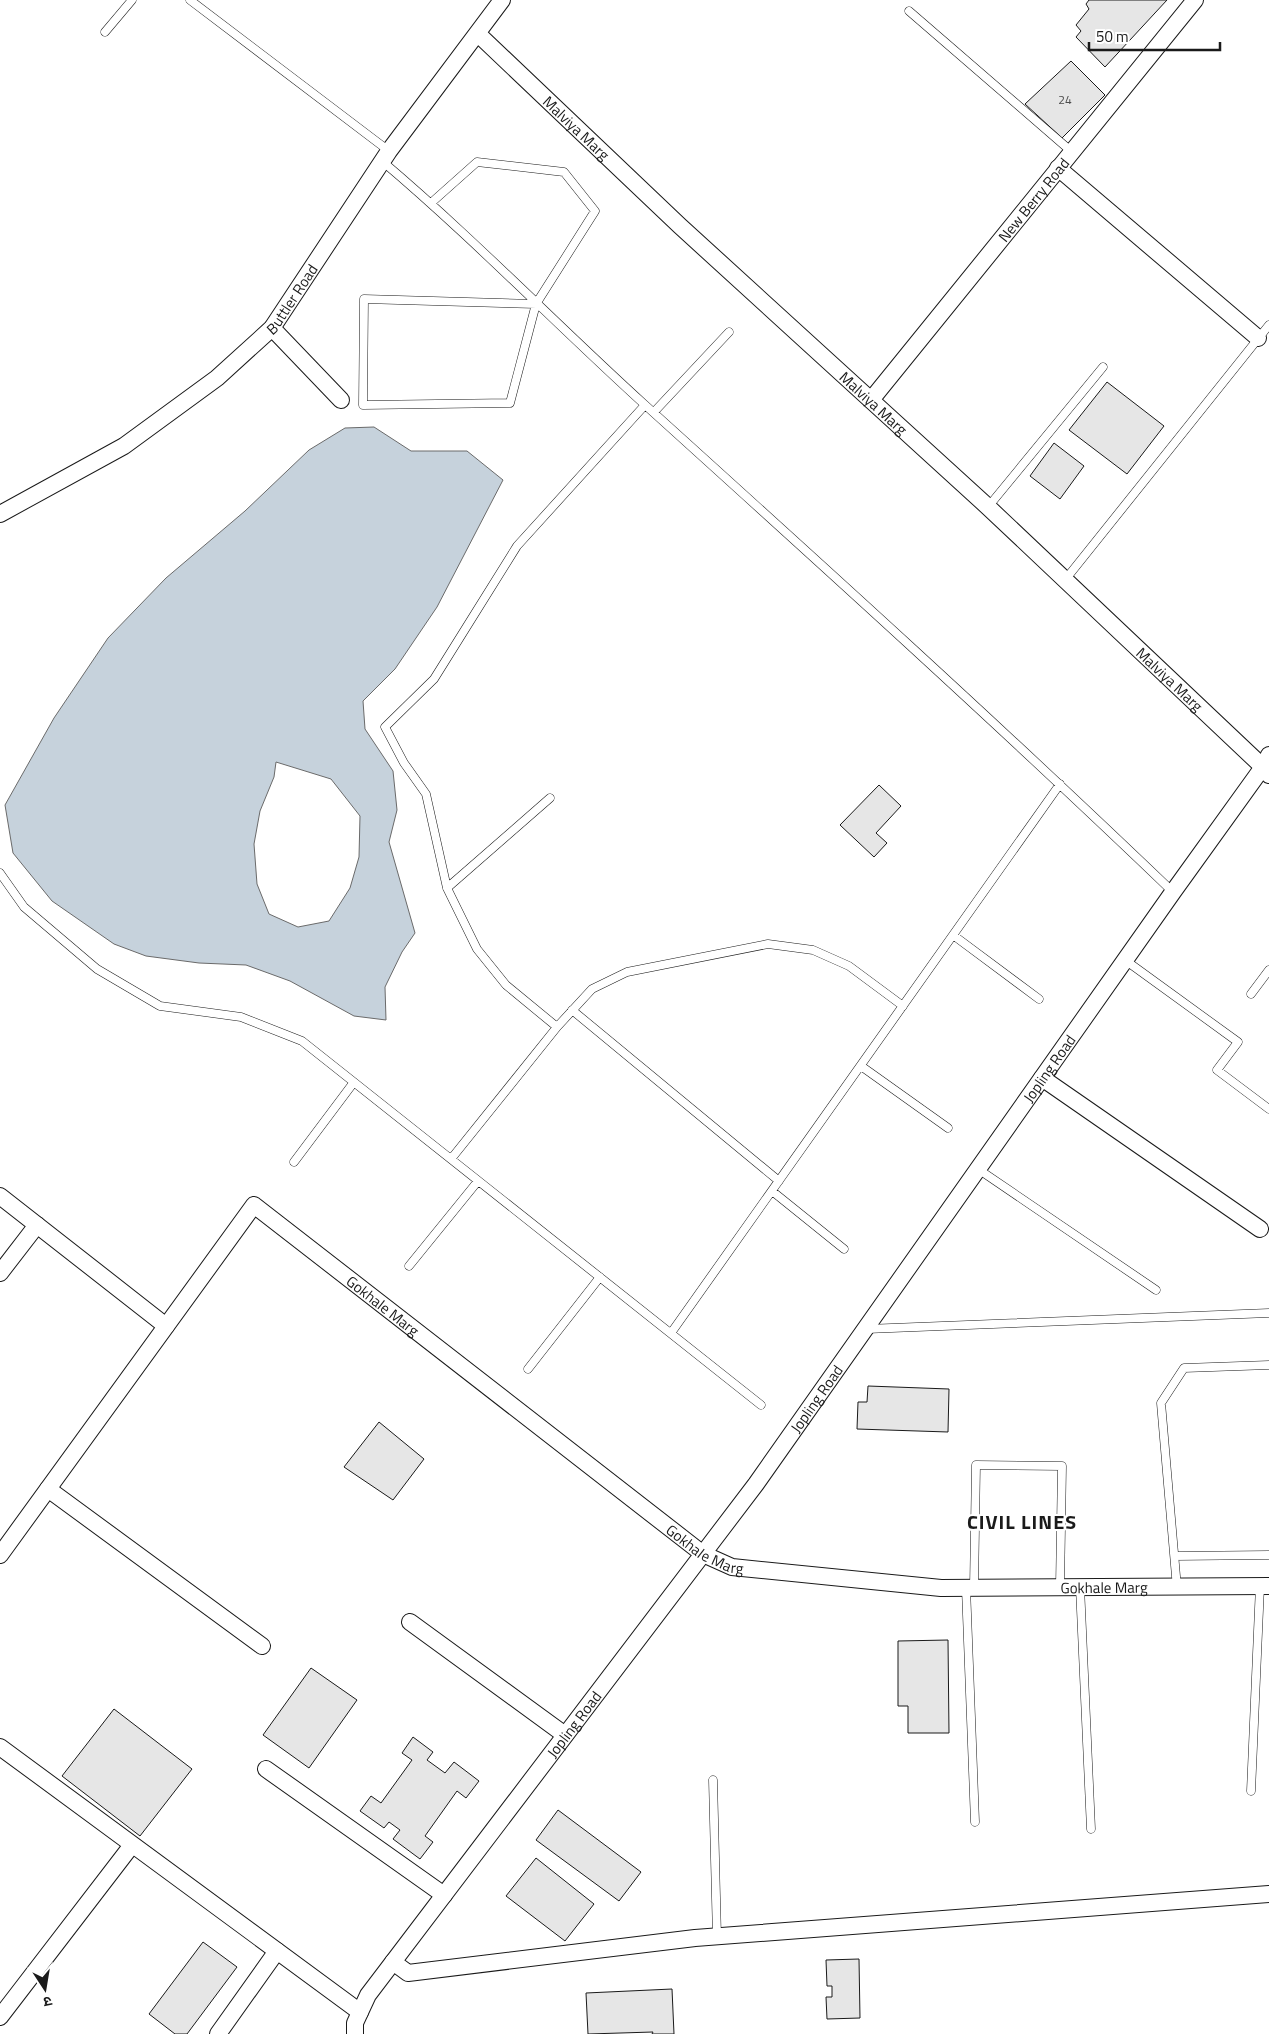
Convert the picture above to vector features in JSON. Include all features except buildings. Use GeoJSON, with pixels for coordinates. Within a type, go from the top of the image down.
{"type":"FeatureCollection","features":[{"type":"Feature","properties":{"kind":"street","name":"Buttler Road"},"geometry":{"type":"LineString","coordinates":[[0,514],[124,446],[217,378],[272,328],[385,156],[502,0]]}},
{"type":"Feature","properties":{"kind":"street","name":"New Berry Road"},"geometry":{"type":"LineString","coordinates":[[871,400],[1194,0]]}},
{"type":"Feature","properties":{"kind":"street","name":"Malviya Marg"},"geometry":{"type":"LineString","coordinates":[[478,34],[680,226],[988,507],[1065,580],[1268,762]]}},
{"type":"Feature","properties":{"kind":"street"},"geometry":{"type":"LineString","coordinates":[[1058,168],[1258,338]]}},
{"type":"Feature","properties":{"kind":"street"},"geometry":{"type":"LineString","coordinates":[[272,328],[341,400]]}},
{"type":"Feature","properties":{"kind":"street","name":"Jopling Road"},"geometry":{"type":"LineString","coordinates":[[356,2034],[355,2023],[368,1995],[756,1484],[1125,960],[1268,762]]}},
{"type":"Feature","properties":{"kind":"street"},"geometry":{"type":"LineString","coordinates":[[1042,1078],[1260,1229]]}},
{"type":"Feature","properties":{"kind":"street"},"geometry":{"type":"LineString","coordinates":[[0,1196],[166,1326],[0,1556]]}},
{"type":"Feature","properties":{"kind":"street","name":"Gokhale Marg"},"geometry":{"type":"LineString","coordinates":[[166,1326],[254,1205],[703,1554],[732,1567],[921,1586],[970,1588],[1264,1586]]}},
{"type":"Feature","properties":{"kind":"street"},"geometry":{"type":"LineString","coordinates":[[0,1273],[37,1225]]}},
{"type":"Feature","properties":{"kind":"street"},"geometry":{"type":"LineString","coordinates":[[48,1489],[262,1646]]}},
{"type":"Feature","properties":{"kind":"street"},"geometry":{"type":"LineString","coordinates":[[410,1622],[565,1735]]}},
{"type":"Feature","properties":{"kind":"street"},"geometry":{"type":"LineString","coordinates":[[0,1747],[360,2012]]}},
{"type":"Feature","properties":{"kind":"street"},"geometry":{"type":"LineString","coordinates":[[266,1769],[444,1895]]}},
{"type":"Feature","properties":{"kind":"street"},"geometry":{"type":"LineString","coordinates":[[0,2017],[132,1845]]}},
{"type":"Feature","properties":{"kind":"street"},"geometry":{"type":"LineString","coordinates":[[393,1962],[408,1972],[717,1936],[1269,1894]]}},
{"type":"Feature","properties":{"kind":"street"},"geometry":{"type":"LineString","coordinates":[[218,2034],[277,1951]]}},
{"type":"Feature","properties":{"kind":"lane"},"geometry":{"type":"LineString","coordinates":[[105,32],[132,0]]}},
{"type":"Feature","properties":{"kind":"lane"},"geometry":{"type":"LineString","coordinates":[[190,0],[385,156],[536,304],[1060,784],[1174,892]]}},
{"type":"Feature","properties":{"kind":"lane"},"geometry":{"type":"LineString","coordinates":[[909,11],[1072,152]]}},
{"type":"Feature","properties":{"kind":"lane"},"geometry":{"type":"LineString","coordinates":[[431,203],[477,162],[564,172],[595,211],[536,304],[510,403],[363,406],[364,298],[536,304]]}},
{"type":"Feature","properties":{"kind":"lane"},"geometry":{"type":"LineString","coordinates":[[1065,580],[1269,324]]}},
{"type":"Feature","properties":{"kind":"lane"},"geometry":{"type":"LineString","coordinates":[[654,412],[730,332]]}},
{"type":"Feature","properties":{"kind":"lane"},"geometry":{"type":"LineString","coordinates":[[988,507],[1104,368]]}},
{"type":"Feature","properties":{"kind":"lane"},"geometry":{"type":"LineString","coordinates":[[557,1026],[506,985],[477,950],[447,888],[426,794],[404,763],[385,727],[434,679],[517,546],[645,405]]}},
{"type":"Feature","properties":{"kind":"lane"},"geometry":{"type":"LineString","coordinates":[[671,1334],[1060,784]]}},
{"type":"Feature","properties":{"kind":"lane"},"geometry":{"type":"LineString","coordinates":[[447,888],[550,798]]}},
{"type":"Feature","properties":{"kind":"lane"},"geometry":{"type":"LineString","coordinates":[[0,873],[24,907],[97,969],[160,1006],[241,1017],[302,1041],[761,1405]]}},
{"type":"Feature","properties":{"kind":"lane"},"geometry":{"type":"LineString","coordinates":[[953,935],[1039,999]]}},
{"type":"Feature","properties":{"kind":"lane"},"geometry":{"type":"LineString","coordinates":[[451,1159],[557,1026],[572,1010],[592,989],[627,972],[768,944],[814,950],[849,966],[903,1006]]}},
{"type":"Feature","properties":{"kind":"lane"},"geometry":{"type":"LineString","coordinates":[[1125,960],[1238,1042],[1217,1070],[1269,1109]]}},
{"type":"Feature","properties":{"kind":"lane"},"geometry":{"type":"LineString","coordinates":[[1251,994],[1269,970]]}},
{"type":"Feature","properties":{"kind":"lane"},"geometry":{"type":"LineString","coordinates":[[572,1010],[779,1181]]}},
{"type":"Feature","properties":{"kind":"lane"},"geometry":{"type":"LineString","coordinates":[[861,1066],[948,1128]]}},
{"type":"Feature","properties":{"kind":"lane"},"geometry":{"type":"LineString","coordinates":[[294,1162],[354,1082]]}},
{"type":"Feature","properties":{"kind":"lane"},"geometry":{"type":"LineString","coordinates":[[978,1169],[1156,1290]]}},
{"type":"Feature","properties":{"kind":"lane"},"geometry":{"type":"LineString","coordinates":[[409,1266],[478,1181]]}},
{"type":"Feature","properties":{"kind":"lane"},"geometry":{"type":"LineString","coordinates":[[772,1191],[844,1249]]}},
{"type":"Feature","properties":{"kind":"lane"},"geometry":{"type":"LineString","coordinates":[[528,1369],[600,1277]]}},
{"type":"Feature","properties":{"kind":"lane"},"geometry":{"type":"LineString","coordinates":[[865,1329],[1269,1313]]}},
{"type":"Feature","properties":{"kind":"lane"},"geometry":{"type":"LineString","coordinates":[[1177,1588],[1162,1403],[1184,1368],[1269,1365]]}},
{"type":"Feature","properties":{"kind":"lane"},"geometry":{"type":"LineString","coordinates":[[975,1822],[970,1588],[976,1465],[1062,1466],[1060,1588]]}},
{"type":"Feature","properties":{"kind":"lane"},"geometry":{"type":"LineString","coordinates":[[1175,1556],[1269,1555]]}},
{"type":"Feature","properties":{"kind":"lane"},"geometry":{"type":"LineString","coordinates":[[1251,1792],[1264,1586]]}},
{"type":"Feature","properties":{"kind":"lane"},"geometry":{"type":"LineString","coordinates":[[1080,1587],[1091,1829]]}},
{"type":"Feature","properties":{"kind":"lane"},"geometry":{"type":"LineString","coordinates":[[713,1780],[717,1936]]}},
{"type":"Feature","properties":{"kind":"shaded area"},"geometry":{"type":"Polygon","coordinates":[[[374,427],[411,451],[467,451],[503,480],[437,607],[395,669],[363,701],[365,729],[393,771],[397,810],[389,842],[415,933],[402,952],[385,987],[386,1020],[354,1016],[290,981],[246,965],[199,963],[146,956],[114,944],[52,901],[13,853],[5,805],[54,718],[108,638],[166,578],[245,511],[309,450],[345,428],[374,427]],[[276,762],[274,777],[260,811],[254,844],[257,884],[269,914],[298,927],[329,921],[350,888],[359,857],[360,816],[331,779],[276,762]]]}},
{"type":"Feature","properties":{"kind":"district","name":"CIVIL LINES"},"geometry":{"type":"Point","coordinates":[1022,1521]}}]}
